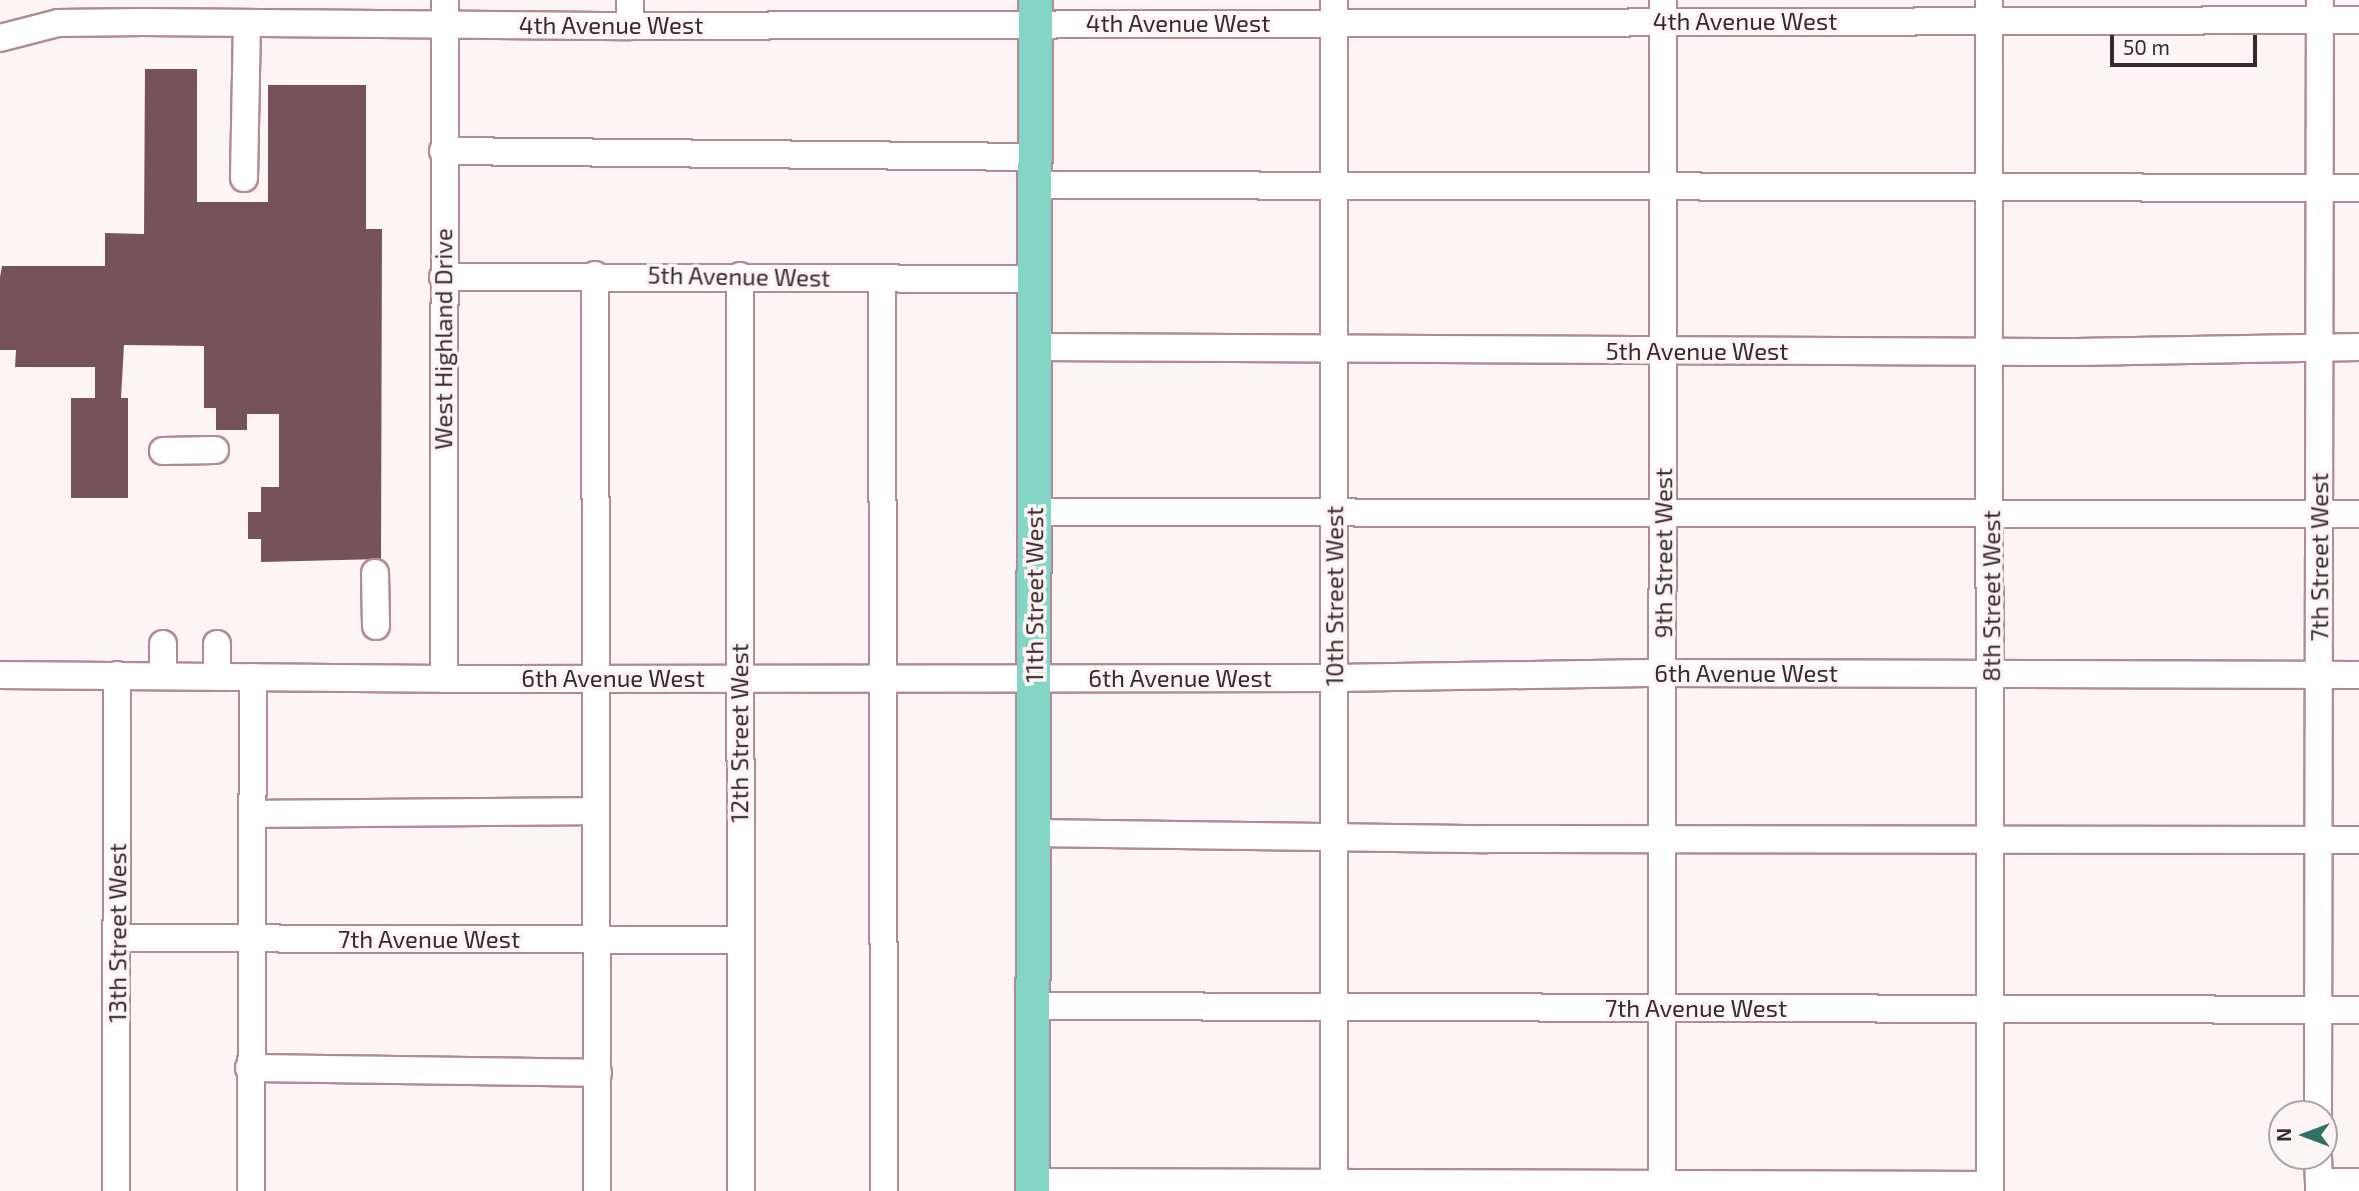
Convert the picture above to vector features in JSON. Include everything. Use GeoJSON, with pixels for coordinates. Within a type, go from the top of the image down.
{"type":"FeatureCollection","features":[{"type":"Feature","properties":{"kind":"main road","name":"11th Street West"},"geometry":{"type":"LineString","coordinates":[[1032,1186],[1037,171],[1035,11]]}},
{"type":"Feature","properties":{"kind":"street","name":"8th Street West"},"geometry":{"type":"LineString","coordinates":[[1989,10],[1990,1188]]}},
{"type":"Feature","properties":{"kind":"street","name":"4th Avenue West"},"geometry":{"type":"LineString","coordinates":[[0,38],[58,23],[143,11],[247,24],[299,12],[2320,10],[2359,20]]}},
{"type":"Feature","properties":{"kind":"street","name":"7th Street West"},"geometry":{"type":"LineString","coordinates":[[2318,1100],[2320,10]]}},
{"type":"Feature","properties":{"kind":"street","name":"9th Street West"},"geometry":{"type":"LineString","coordinates":[[1662,11],[1662,1186]]}},
{"type":"Feature","properties":{"kind":"street","name":"10th Street West"},"geometry":{"type":"LineString","coordinates":[[1334,12],[1334,1186]]}},
{"type":"Feature","properties":{"kind":"street","name":"West Highland Drive"},"geometry":{"type":"LineString","coordinates":[[444,679],[445,13]]}},
{"type":"Feature","properties":{"kind":"street"},"geometry":{"type":"LineString","coordinates":[[244,178],[247,24]]}},
{"type":"Feature","properties":{"kind":"street"},"geometry":{"type":"LineString","coordinates":[[443,151],[1037,171],[1334,186],[2359,188]]}},
{"type":"Feature","properties":{"kind":"street"},"geometry":{"type":"LineString","coordinates":[[595,275],[597,1191]]}},
{"type":"Feature","properties":{"kind":"street","name":"5th Avenue West"},"geometry":{"type":"LineString","coordinates":[[443,277],[595,275],[1036,279]]}},
{"type":"Feature","properties":{"kind":"street","name":"12th Street West"},"geometry":{"type":"LineString","coordinates":[[740,276],[741,1191]]}},
{"type":"Feature","properties":{"kind":"street"},"geometry":{"type":"LineString","coordinates":[[883,278],[884,1191]]}},
{"type":"Feature","properties":{"kind":"street","name":"5th Avenue West"},"geometry":{"type":"LineString","coordinates":[[1036,347],[1990,352],[2359,347]]}},
{"type":"Feature","properties":{"kind":"street"},"geometry":{"type":"LineString","coordinates":[[163,451],[215,450]]}},
{"type":"Feature","properties":{"kind":"street"},"geometry":{"type":"LineString","coordinates":[[1034,512],[1334,514],[1991,511],[2359,514]]}},
{"type":"Feature","properties":{"kind":"street"},"geometry":{"type":"LineString","coordinates":[[375,573],[376,626]]}},
{"type":"Feature","properties":{"kind":"street"},"geometry":{"type":"LineString","coordinates":[[163,644],[163,676]]}},
{"type":"Feature","properties":{"kind":"street"},"geometry":{"type":"LineString","coordinates":[[217,644],[217,677]]}},
{"type":"Feature","properties":{"kind":"street","name":"6th Avenue West"},"geometry":{"type":"LineString","coordinates":[[0,675],[444,679],[883,676],[1334,678],[1663,673],[2359,675]]}},
{"type":"Feature","properties":{"kind":"street","name":"13th Street West"},"geometry":{"type":"LineString","coordinates":[[116,1191],[117,675]]}},
{"type":"Feature","properties":{"kind":"street"},"geometry":{"type":"LineString","coordinates":[[251,1191],[250,939],[255,814],[253,677]]}},
{"type":"Feature","properties":{"kind":"street"},"geometry":{"type":"LineString","coordinates":[[255,814],[596,811]]}},
{"type":"Feature","properties":{"kind":"street"},"geometry":{"type":"LineString","coordinates":[[1032,833],[1334,838],[2359,840]]}},
{"type":"Feature","properties":{"kind":"street","name":"7th Avenue West"},"geometry":{"type":"LineString","coordinates":[[118,938],[739,940]]}},
{"type":"Feature","properties":{"kind":"street","name":"7th Avenue West"},"geometry":{"type":"LineString","coordinates":[[1032,1006],[2359,1010]]}},
{"type":"Feature","properties":{"kind":"street"},"geometry":{"type":"LineString","coordinates":[[250,1068],[597,1073]]}},
{"type":"Feature","properties":{"kind":"street"},"geometry":{"type":"LineString","coordinates":[[2319,1176],[2359,1182]]}},
{"type":"Feature","properties":{"kind":"street"},"geometry":{"type":"LineString","coordinates":[[1032,1186],[1990,1188]]}},
{"type":"Feature","properties":{"kind":"building"},"geometry":{"type":"Polygon","coordinates":[[[145,69],[197,69],[197,202],[268,202],[268,85],[366,85],[366,229],[382,229],[381,559],[261,562],[261,539],[248,539],[248,512],[261,512],[261,487],[279,487],[279,414],[247,414],[247,430],[216,430],[216,408],[204,408],[204,346],[124,345],[121,398],[128,398],[128,498],[71,498],[71,398],[95,398],[95,367],[15,367],[16,350],[0,350],[0,277],[2,266],[105,266],[105,233],[144,234],[145,69]]]}}]}
